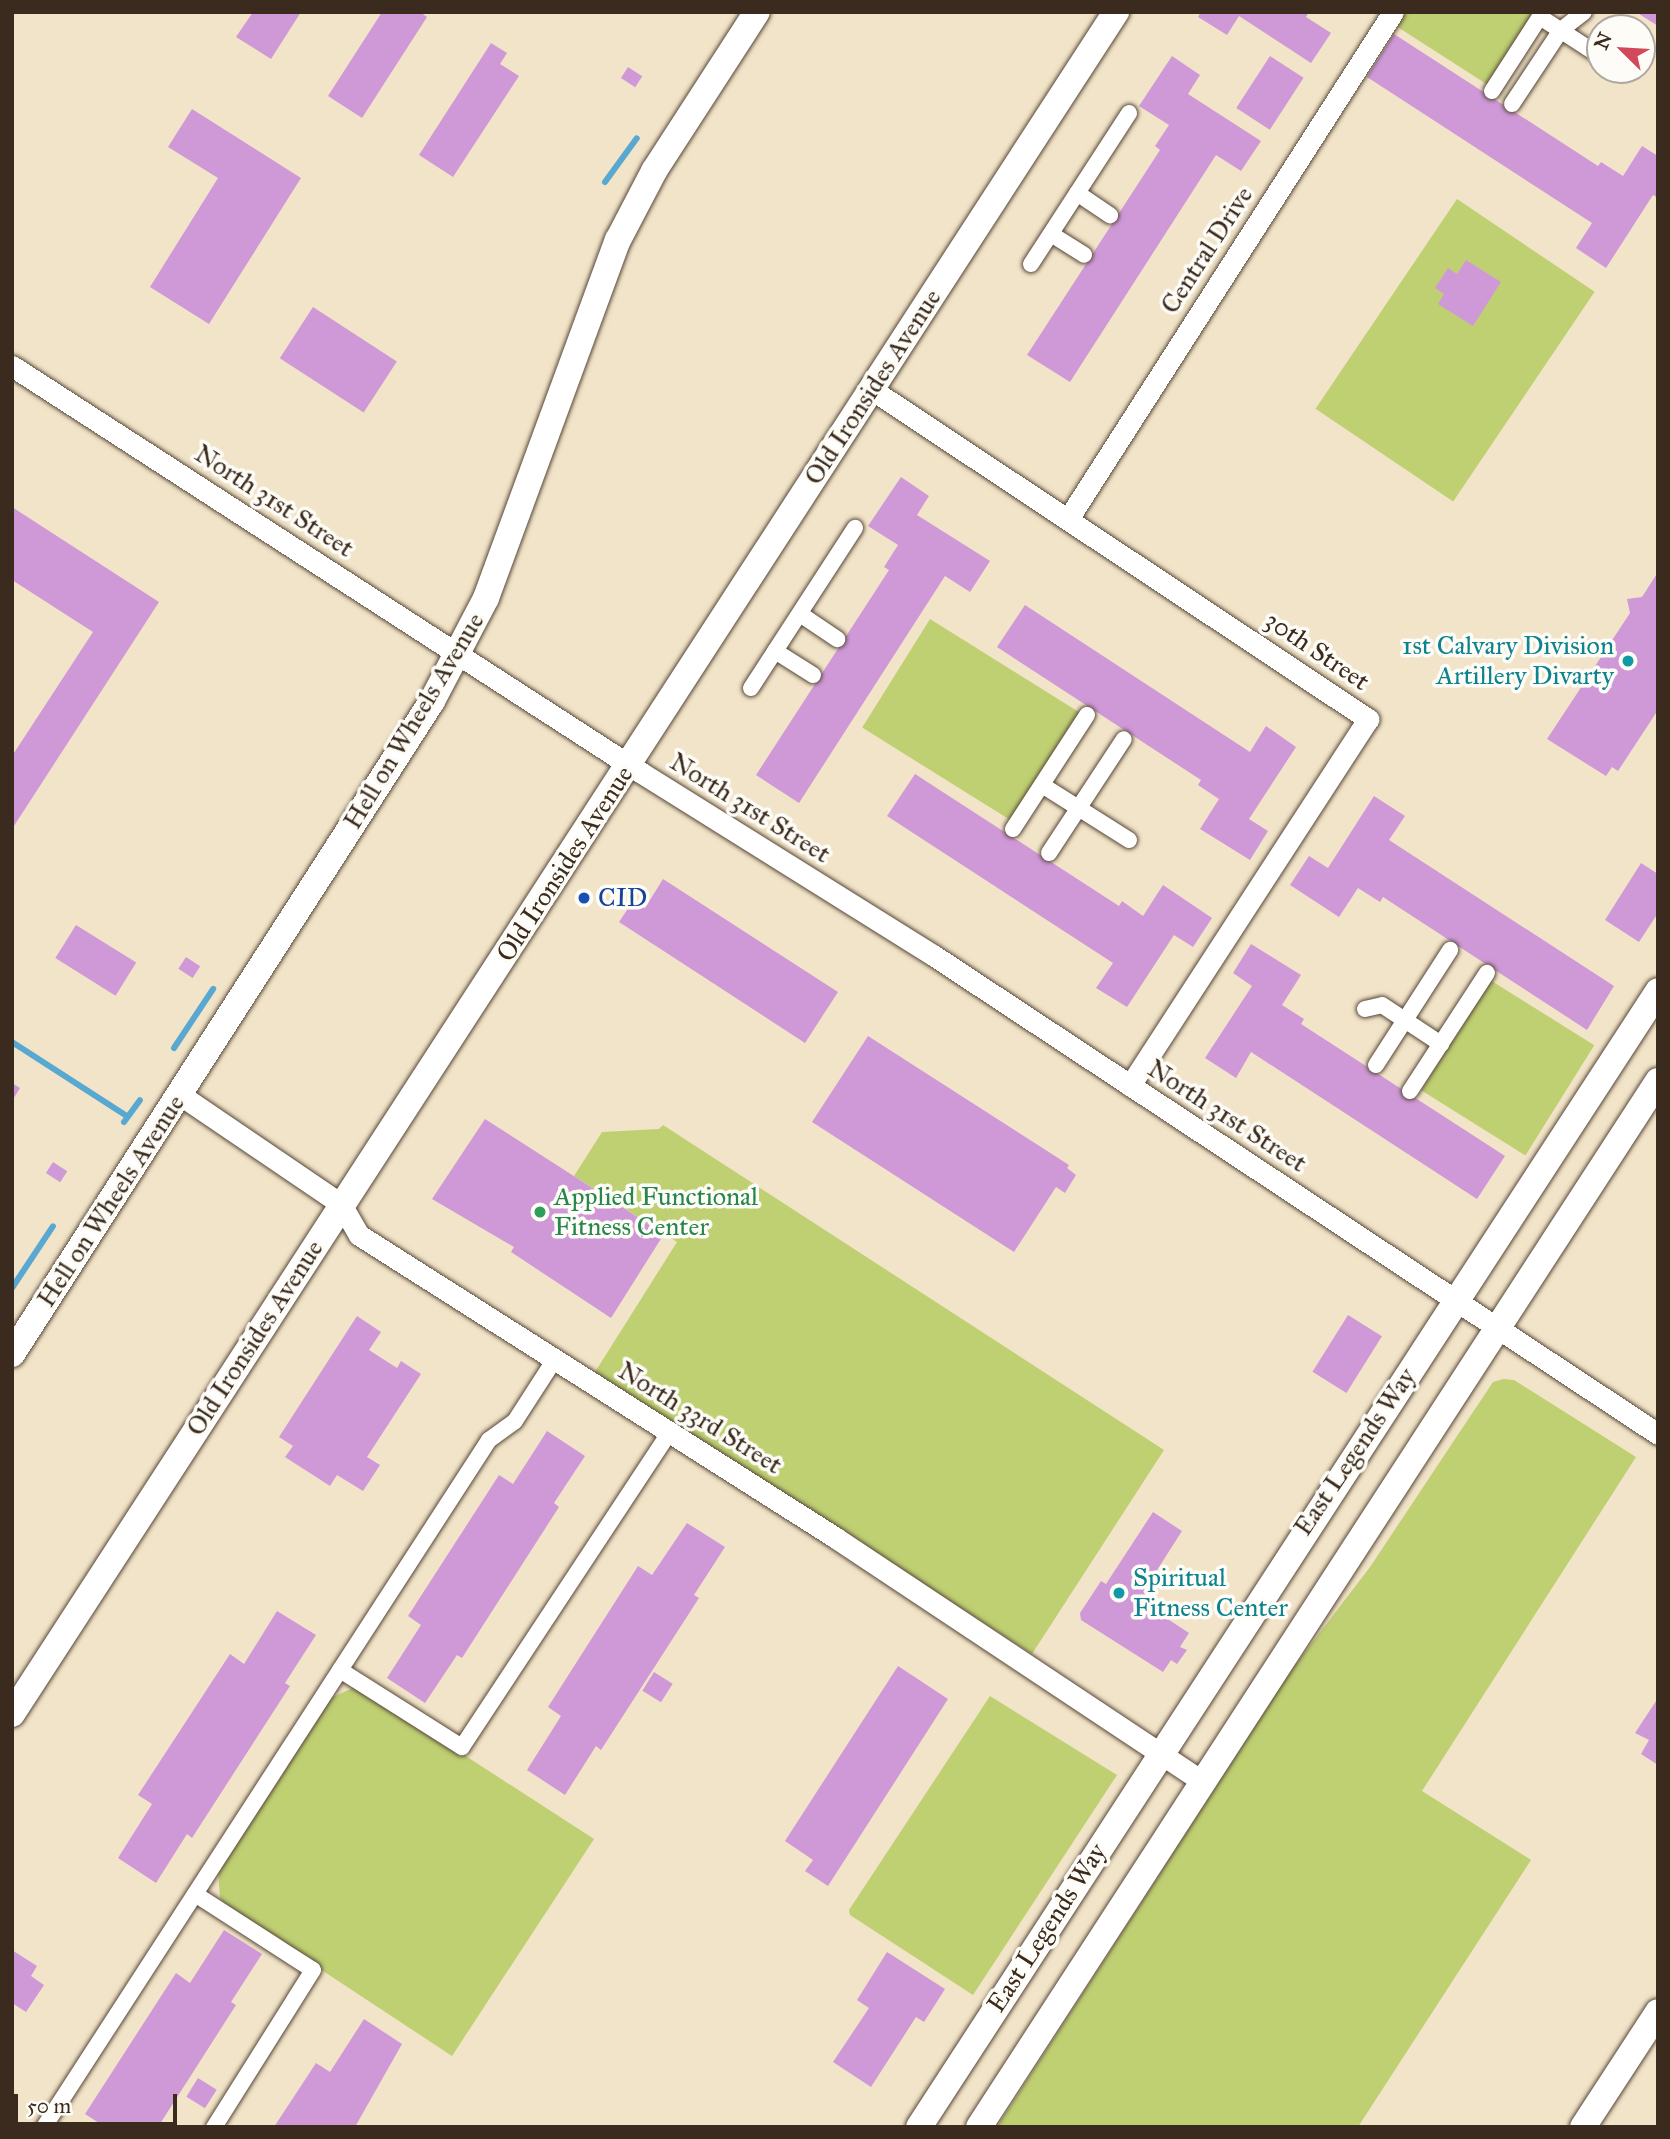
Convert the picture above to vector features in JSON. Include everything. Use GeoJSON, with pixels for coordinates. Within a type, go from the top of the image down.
{"type":"FeatureCollection","features":[{"type":"Feature","properties":{"kind":"street","name":"Hell on Wheels Avenue"},"geometry":{"type":"LineString","coordinates":[[12,1354],[398,755],[458,654],[486,598],[618,240],[654,171],[757,12]]}},
{"type":"Feature","properties":{"kind":"street","name":"Old Ironsides Avenue"},"geometry":{"type":"LineString","coordinates":[[12,1714],[1116,12]]}},
{"type":"Feature","properties":{"kind":"street","name":"Central Drive"},"geometry":{"type":"LineString","coordinates":[[1068,519],[1393,12]]}},
{"type":"Feature","properties":{"kind":"street"},"geometry":{"type":"LineString","coordinates":[[1512,104],[1561,30],[1584,12]]}},
{"type":"Feature","properties":{"kind":"street"},"geometry":{"type":"LineString","coordinates":[[1492,91],[1541,14],[1586,47]]}},
{"type":"Feature","properties":{"kind":"street"},"geometry":{"type":"LineString","coordinates":[[1031,264],[1129,113]]}},
{"type":"Feature","properties":{"kind":"street"},"geometry":{"type":"LineString","coordinates":[[1077,194],[1110,215]]}},
{"type":"Feature","properties":{"kind":"street"},"geometry":{"type":"LineString","coordinates":[[1051,234],[1084,255]]}},
{"type":"Feature","properties":{"kind":"street","name":"North 31st Street"},"geometry":{"type":"LineString","coordinates":[[12,366],[629,765],[933,955],[1455,1303],[1658,1434]]}},
{"type":"Feature","properties":{"kind":"street","name":"30th Street"},"geometry":{"type":"LineString","coordinates":[[872,389],[1367,719],[1130,1086]]}},
{"type":"Feature","properties":{"kind":"street"},"geometry":{"type":"LineString","coordinates":[[751,688],[855,528]]}},
{"type":"Feature","properties":{"kind":"street"},"geometry":{"type":"LineString","coordinates":[[800,614],[837,639]]}},
{"type":"Feature","properties":{"kind":"street"},"geometry":{"type":"LineString","coordinates":[[775,652],[813,675]]}},
{"type":"Feature","properties":{"kind":"street"},"geometry":{"type":"LineString","coordinates":[[1013,829],[1087,715]]}},
{"type":"Feature","properties":{"kind":"street"},"geometry":{"type":"LineString","coordinates":[[1049,853],[1124,739]]}},
{"type":"Feature","properties":{"kind":"street"},"geometry":{"type":"LineString","coordinates":[[1042,785],[1129,840]]}},
{"type":"Feature","properties":{"kind":"street"},"geometry":{"type":"LineString","coordinates":[[1376,1065],[1450,950]]}},
{"type":"Feature","properties":{"kind":"street"},"geometry":{"type":"LineString","coordinates":[[1410,1091],[1487,973]]}},
{"type":"Feature","properties":{"kind":"street","name":"East Legends Way"},"geometry":{"type":"LineString","coordinates":[[919,2127],[1159,1753],[1658,991]]}},
{"type":"Feature","properties":{"kind":"street"},"geometry":{"type":"LineString","coordinates":[[1365,1009],[1382,1005],[1441,1044]]}},
{"type":"Feature","properties":{"kind":"street","name":"East Legends Way"},"geometry":{"type":"LineString","coordinates":[[979,2127],[1658,1081]]}},
{"type":"Feature","properties":{"kind":"street","name":"North 33rd Street"},"geometry":{"type":"LineString","coordinates":[[179,1094],[341,1204],[359,1236],[670,1432],[1202,1781]]}},
{"type":"Feature","properties":{"kind":"street"},"geometry":{"type":"LineString","coordinates":[[44,2127],[489,1440],[515,1421],[555,1359]]}},
{"type":"Feature","properties":{"kind":"street"},"geometry":{"type":"LineString","coordinates":[[340,1670],[462,1746],[670,1432]]}},
{"type":"Feature","properties":{"kind":"street"},"geometry":{"type":"LineString","coordinates":[[195,1894],[313,1970],[214,2127]]}},
{"type":"Feature","properties":{"kind":"street"},"geometry":{"type":"LineString","coordinates":[[1583,2127],[1658,2012]]}},
{"type":"Feature","properties":{"kind":"green space"},"geometry":{"type":"Polygon","coordinates":[[[1404,12],[1536,12],[1488,85],[1396,26],[1404,12]]]}},
{"type":"Feature","properties":{"kind":"green space"},"geometry":{"type":"Polygon","coordinates":[[[1457,199],[1595,292],[1453,502],[1316,409],[1457,199]]]}},
{"type":"Feature","properties":{"kind":"green space"},"geometry":{"type":"Polygon","coordinates":[[[930,619],[1079,712],[1011,821],[862,728],[930,619]]]}},
{"type":"Feature","properties":{"kind":"green space"},"geometry":{"type":"Polygon","coordinates":[[[1490,980],[1594,1045],[1525,1155],[1421,1090],[1490,980]]]}},
{"type":"Feature","properties":{"kind":"green space"},"geometry":{"type":"Polygon","coordinates":[[[663,1125],[1164,1450],[1032,1654],[595,1372],[677,1242],[574,1176],[602,1132],[659,1129],[663,1125]]]}},
{"type":"Feature","properties":{"kind":"green space"},"geometry":{"type":"Polygon","coordinates":[[[1514,1380],[1636,1457],[1422,1791],[1531,1860],[1358,2127],[997,2127],[1289,1673],[1370,1567],[1493,1382],[1514,1380]]]}},
{"type":"Feature","properties":{"kind":"green space"},"geometry":{"type":"Polygon","coordinates":[[[353,1688],[373,1696],[594,1839],[452,2056],[229,1909],[220,1898],[218,1871],[326,1700],[353,1688]]]}},
{"type":"Feature","properties":{"kind":"green space"},"geometry":{"type":"Polygon","coordinates":[[[990,1696],[1117,1775],[973,1995],[850,1915],[849,1910],[990,1696]]]}},
{"type":"Feature","properties":{"kind":"building"},"geometry":{"type":"Polygon","coordinates":[[[253,12],[301,12],[271,59],[236,37],[253,12]]]}},
{"type":"Feature","properties":{"kind":"building"},"geometry":{"type":"Polygon","coordinates":[[[382,12],[420,12],[427,17],[362,118],[328,96],[382,12]]]}},
{"type":"Feature","properties":{"kind":"building"},"geometry":{"type":"Polygon","coordinates":[[[1201,12],[1309,12],[1306,17],[1331,33],[1311,63],[1239,16],[1227,35],[1198,17],[1201,12]]]}},
{"type":"Feature","properties":{"kind":"building"},"geometry":{"type":"Polygon","coordinates":[[[1636,12],[1658,12],[1658,26],[1656,14],[1636,12]]]}},
{"type":"Feature","properties":{"kind":"building"},"geometry":{"type":"Polygon","coordinates":[[[1394,34],[1598,166],[1601,162],[1623,176],[1642,146],[1658,156],[1658,198],[1653,195],[1606,268],[1576,248],[1592,223],[1367,77],[1394,34]]]}},
{"type":"Feature","properties":{"kind":"building"},"geometry":{"type":"Polygon","coordinates":[[[491,43],[507,53],[500,64],[519,76],[453,177],[419,155],[491,43]]]}},
{"type":"Feature","properties":{"kind":"building"},"geometry":{"type":"Polygon","coordinates":[[[1172,56],[1200,75],[1188,94],[1261,141],[1241,171],[1216,155],[1070,382],[1027,355],[1160,150],[1155,146],[1169,125],[1139,106],[1172,56]]]}},
{"type":"Feature","properties":{"kind":"building"},"geometry":{"type":"Polygon","coordinates":[[[1270,56],[1304,78],[1270,130],[1236,108],[1270,56]]]}},
{"type":"Feature","properties":{"kind":"building"},"geometry":{"type":"Polygon","coordinates":[[[628,67],[642,76],[635,87],[621,78],[628,67]]]}},
{"type":"Feature","properties":{"kind":"building"},"geometry":{"type":"Polygon","coordinates":[[[192,109],[301,178],[209,324],[150,287],[218,178],[168,147],[192,109]]]}},
{"type":"Feature","properties":{"kind":"building"},"geometry":{"type":"Polygon","coordinates":[[[1466,260],[1501,282],[1473,326],[1438,304],[1444,294],[1435,288],[1448,268],[1457,274],[1466,260]]]}},
{"type":"Feature","properties":{"kind":"building"},"geometry":{"type":"Polygon","coordinates":[[[313,307],[397,361],[364,413],[280,358],[313,307]]]}},
{"type":"Feature","properties":{"kind":"building"},"geometry":{"type":"Polygon","coordinates":[[[901,477],[929,496],[917,515],[990,561],[970,592],[945,576],[799,803],[756,775],[889,570],[884,567],[898,545],[868,526],[901,477]]]}},
{"type":"Feature","properties":{"kind":"building"},"geometry":{"type":"Polygon","coordinates":[[[12,507],[159,602],[12,829],[12,756],[93,632],[12,580],[12,507]]]}},
{"type":"Feature","properties":{"kind":"building","name":"1st Calvary Division Artillery Divarty"},"geometry":{"type":"Polygon","coordinates":[[[1658,572],[1658,710],[1618,771],[1612,767],[1606,776],[1547,739],[1630,613],[1627,599],[1642,597],[1658,572]]]}},
{"type":"Feature","properties":{"kind":"building"},"geometry":{"type":"Polygon","coordinates":[[[1025,605],[1250,752],[1266,726],[1296,747],[1249,819],[1268,831],[1250,860],[1200,829],[1219,799],[1198,785],[1201,780],[997,647],[1025,605]]]}},
{"type":"Feature","properties":{"kind":"building"},"geometry":{"type":"Polygon","coordinates":[[[915,774],[1119,906],[1122,901],[1143,916],[1163,885],[1212,918],[1193,947],[1174,935],[1127,1007],[1096,988],[1113,963],[887,816],[915,774]]]}},
{"type":"Feature","properties":{"kind":"building"},"geometry":{"type":"Polygon","coordinates":[[[1374,796],[1405,816],[1389,840],[1614,986],[1587,1030],[1383,897],[1380,902],[1358,888],[1339,917],[1290,885],[1309,856],[1328,868],[1374,796]]]}},
{"type":"Feature","properties":{"kind":"building"},"geometry":{"type":"Polygon","coordinates":[[[1641,863],[1658,874],[1658,913],[1639,942],[1605,920],[1641,863]]]}},
{"type":"Feature","properties":{"kind":"building"},"geometry":{"type":"Polygon","coordinates":[[[663,879],[838,992],[805,1043],[619,922],[633,901],[645,908],[663,879]]]}},
{"type":"Feature","properties":{"kind":"building"},"geometry":{"type":"Polygon","coordinates":[[[579,899],[588,904],[584,908],[577,903],[579,899]]]}},
{"type":"Feature","properties":{"kind":"building"},"geometry":{"type":"Polygon","coordinates":[[[76,925],[136,963],[116,996],[55,958],[76,925]]]}},
{"type":"Feature","properties":{"kind":"building"},"geometry":{"type":"Polygon","coordinates":[[[1251,944],[1301,975],[1282,1005],[1304,1019],[1301,1024],[1505,1156],[1477,1199],[1251,1052],[1236,1078],[1205,1058],[1252,986],[1233,973],[1251,944]]]}},
{"type":"Feature","properties":{"kind":"building"},"geometry":{"type":"Polygon","coordinates":[[[186,957],[200,966],[193,978],[178,969],[186,957]]]}},
{"type":"Feature","properties":{"kind":"building"},"geometry":{"type":"Polygon","coordinates":[[[868,1036],[1069,1165],[1067,1168],[1076,1175],[1065,1193],[1056,1187],[1014,1252],[812,1122],[868,1036]]]}},
{"type":"Feature","properties":{"kind":"building"},"geometry":{"type":"Polygon","coordinates":[[[12,1083],[20,1088],[12,1101],[12,1083]]]}},
{"type":"Feature","properties":{"kind":"building","name":"Applied Functional Fitness Center"},"geometry":{"type":"Polygon","coordinates":[[[485,1119],[664,1234],[611,1318],[511,1252],[514,1247],[432,1199],[485,1119]]]}},
{"type":"Feature","properties":{"kind":"building"},"geometry":{"type":"Polygon","coordinates":[[[53,1162],[67,1171],[60,1182],[46,1173],[53,1162]]]}},
{"type":"Feature","properties":{"kind":"building"},"geometry":{"type":"Polygon","coordinates":[[[1348,1315],[1382,1336],[1346,1393],[1312,1372],[1348,1315]]]}},
{"type":"Feature","properties":{"kind":"building"},"geometry":{"type":"Polygon","coordinates":[[[357,1316],[381,1332],[369,1350],[397,1368],[401,1361],[421,1374],[367,1457],[380,1465],[363,1491],[337,1475],[330,1486],[285,1457],[293,1446],[279,1437],[357,1316]]]}},
{"type":"Feature","properties":{"kind":"building"},"geometry":{"type":"Polygon","coordinates":[[[547,1431],[585,1456],[554,1503],[559,1507],[462,1658],[457,1655],[425,1703],[387,1678],[421,1625],[408,1616],[499,1475],[513,1484],[547,1431]]]}},
{"type":"Feature","properties":{"kind":"building","name":"Spiritual Fitness Center"},"geometry":{"type":"Polygon","coordinates":[[[1153,1512],[1182,1531],[1143,1592],[1147,1594],[1142,1602],[1189,1633],[1180,1647],[1187,1650],[1177,1664],[1171,1660],[1163,1672],[1081,1620],[1080,1613],[1101,1581],[1106,1584],[1153,1512]]]}},
{"type":"Feature","properties":{"kind":"building"},"geometry":{"type":"Polygon","coordinates":[[[687,1523],[725,1547],[694,1595],[699,1598],[601,1750],[596,1746],[565,1795],[527,1770],[561,1716],[548,1707],[638,1566],[652,1575],[687,1523]]]}},
{"type":"Feature","properties":{"kind":"building"},"geometry":{"type":"Polygon","coordinates":[[[277,1611],[316,1635],[285,1683],[290,1686],[192,1838],[187,1834],[156,1883],[118,1858],[152,1804],[138,1795],[230,1654],[244,1664],[277,1611]]]}},
{"type":"Feature","properties":{"kind":"building"},"geometry":{"type":"Polygon","coordinates":[[[898,1666],[948,1699],[828,1886],[805,1871],[813,1860],[785,1841],[898,1666]]]}},
{"type":"Feature","properties":{"kind":"building"},"geometry":{"type":"Polygon","coordinates":[[[654,1672],[673,1684],[661,1702],[642,1691],[654,1672]]]}},
{"type":"Feature","properties":{"kind":"building"},"geometry":{"type":"Polygon","coordinates":[[[1658,1698],[1658,1765],[1641,1754],[1649,1740],[1635,1733],[1658,1698]]]}},
{"type":"Feature","properties":{"kind":"building"},"geometry":{"type":"Polygon","coordinates":[[[224,1930],[262,1954],[231,2002],[236,2005],[158,2127],[96,2127],[99,2123],[85,2114],[176,1973],[190,1983],[224,1930]]]}},
{"type":"Feature","properties":{"kind":"building"},"geometry":{"type":"Polygon","coordinates":[[[12,1950],[37,1966],[31,1976],[44,1985],[26,2012],[12,2003],[12,1950]]]}},
{"type":"Feature","properties":{"kind":"building"},"geometry":{"type":"Polygon","coordinates":[[[887,1952],[945,1989],[924,2022],[916,2017],[871,2087],[833,2062],[869,2008],[857,2000],[887,1952]]]}},
{"type":"Feature","properties":{"kind":"building"},"geometry":{"type":"Polygon","coordinates":[[[364,2019],[402,2044],[355,2127],[274,2127],[316,2063],[330,2072],[364,2019]]]}},
{"type":"Feature","properties":{"kind":"building"},"geometry":{"type":"Polygon","coordinates":[[[198,2078],[217,2090],[205,2108],[186,2097],[198,2078]]]}},
{"type":"Feature","properties":{"kind":"waterway"},"geometry":{"type":"LineString","coordinates":[[605,182],[637,138]]}},
{"type":"Feature","properties":{"kind":"waterway"},"geometry":{"type":"LineString","coordinates":[[174,1048],[213,989]]}},
{"type":"Feature","properties":{"kind":"waterway"},"geometry":{"type":"LineString","coordinates":[[12,1042],[127,1116]]}},
{"type":"Feature","properties":{"kind":"waterway"},"geometry":{"type":"LineString","coordinates":[[124,1122],[140,1100]]}},
{"type":"Feature","properties":{"kind":"waterway"},"geometry":{"type":"LineString","coordinates":[[12,1288],[53,1226]]}},
{"type":"Feature","properties":{"kind":"place","name":"1st Calvary Division Artillery Divarty"},"geometry":{"type":"Point","coordinates":[1628,661]}},
{"type":"Feature","properties":{"kind":"place","name":"CID"},"geometry":{"type":"Point","coordinates":[584,898]}},
{"type":"Feature","properties":{"kind":"place","name":"Applied Functional Fitness Center"},"geometry":{"type":"Point","coordinates":[540,1212]}},
{"type":"Feature","properties":{"kind":"place","name":"Spiritual Fitness Center"},"geometry":{"type":"Point","coordinates":[1119,1593]}}]}
